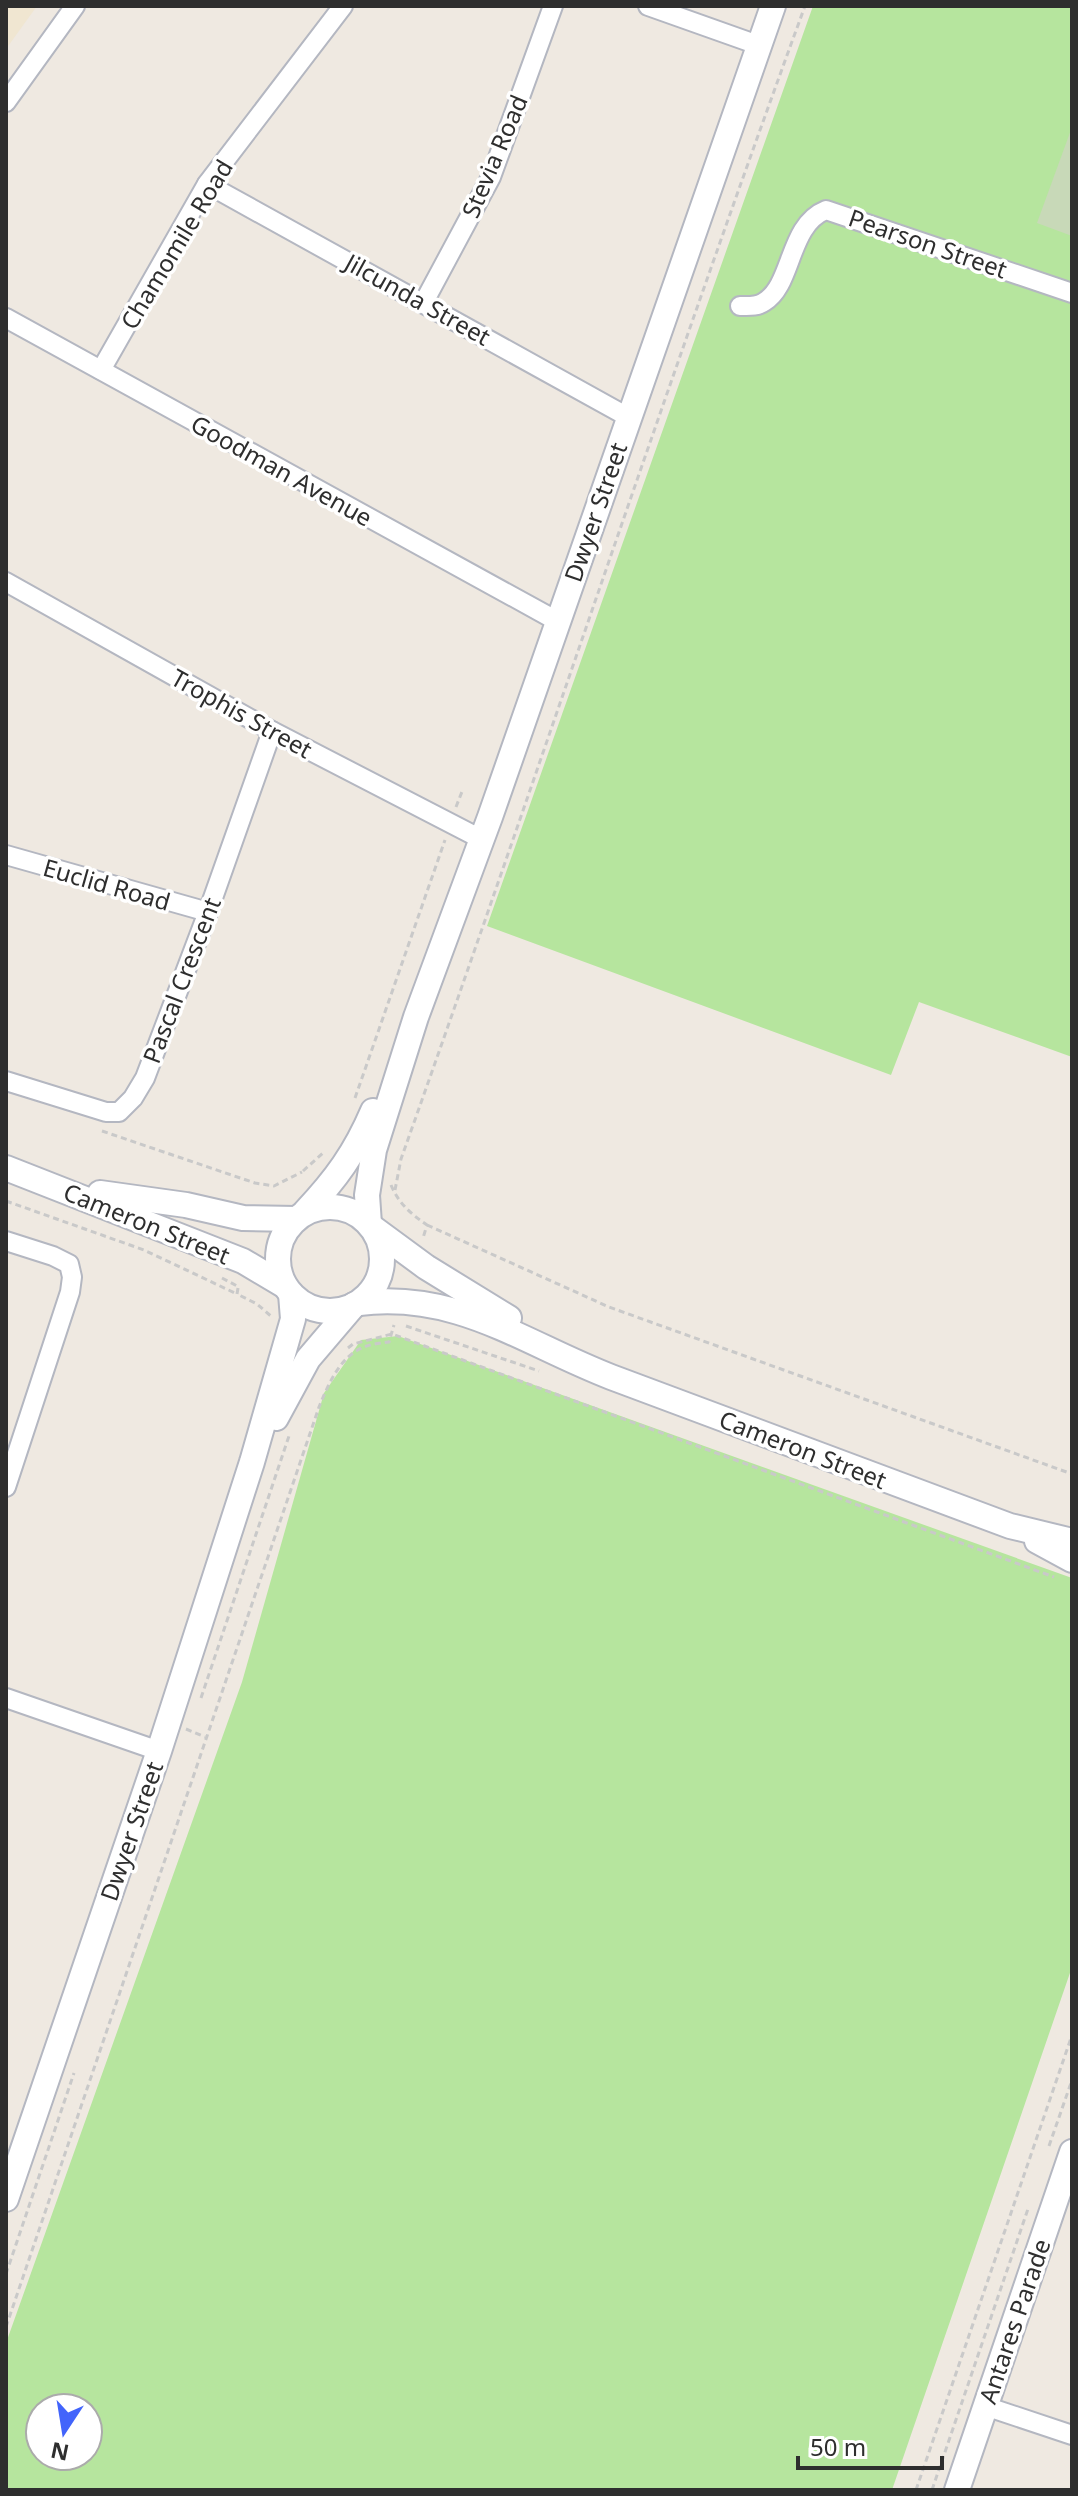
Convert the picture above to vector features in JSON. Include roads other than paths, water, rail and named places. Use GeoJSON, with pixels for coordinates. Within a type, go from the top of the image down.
{"type":"FeatureCollection","features":[{"type":"Feature","properties":{"kind":"street"},"geometry":{"type":"LineString","coordinates":[[6,102],[75,6]]}},
{"type":"Feature","properties":{"kind":"street","name":"Chamomile Road"},"geometry":{"type":"LineString","coordinates":[[101,370],[207,184],[343,6]]}},
{"type":"Feature","properties":{"kind":"street","name":"Stevia Road"},"geometry":{"type":"LineString","coordinates":[[424,302],[491,177],[553,6]]}},
{"type":"Feature","properties":{"kind":"street"},"geometry":{"type":"LineString","coordinates":[[648,6],[758,45]]}},
{"type":"Feature","properties":{"kind":"street","name":"Dwyer Street"},"geometry":{"type":"LineString","coordinates":[[370,1226],[368,1187],[374,1150],[416,1017],[773,6]]}},
{"type":"Feature","properties":{"kind":"street","name":"Jilcunda Street"},"geometry":{"type":"LineString","coordinates":[[207,184],[628,417]]}},
{"type":"Feature","properties":{"kind":"street","name":"Pearson Street"},"geometry":{"type":"LineString","coordinates":[[740,306],[756,306],[768,301],[807,223],[817,213],[826,210],[1072,293]]}},
{"type":"Feature","properties":{"kind":"street","name":"Goodman Avenue"},"geometry":{"type":"LineString","coordinates":[[6,318],[557,621]]}},
{"type":"Feature","properties":{"kind":"street","name":"Trophis Street"},"geometry":{"type":"LineString","coordinates":[[6,582],[272,731],[481,839]]}},
{"type":"Feature","properties":{"kind":"street","name":"Pascal Crescent"},"geometry":{"type":"LineString","coordinates":[[6,1081],[106,1112],[119,1112],[133,1098],[145,1078],[208,912],[272,731]]}},
{"type":"Feature","properties":{"kind":"street","name":"Euclid Road"},"geometry":{"type":"LineString","coordinates":[[6,855],[208,912]]}},
{"type":"Feature","properties":{"kind":"street","name":"Dwyer Street"},"geometry":{"type":"LineString","coordinates":[[300,1216],[336,1179],[365,1131],[416,1017]]}},
{"type":"Feature","properties":{"kind":"street","name":"Cameron Street"},"geometry":{"type":"LineString","coordinates":[[6,1166],[108,1195],[186,1205],[243,1218],[300,1216]]}},
{"type":"Feature","properties":{"kind":"street","name":"Cameron Street"},"geometry":{"type":"LineString","coordinates":[[6,1166],[243,1261],[288,1290]]}},
{"type":"Feature","properties":{"kind":"street"},"geometry":{"type":"LineString","coordinates":[[321,1207],[339,1207],[355,1213],[379,1239],[382,1268],[370,1293],[357,1304],[328,1311],[301,1303],[288,1290],[279,1272],[277,1257],[286,1230],[300,1216],[321,1207]]}},
{"type":"Feature","properties":{"kind":"street","name":"Cameron Street"},"geometry":{"type":"LineString","coordinates":[[370,1226],[436,1274],[597,1371]]}},
{"type":"Feature","properties":{"kind":"street"},"geometry":{"type":"LineString","coordinates":[[6,1241],[69,1264],[72,1277],[70,1292],[6,1487]]}},
{"type":"Feature","properties":{"kind":"street","name":"Dwyer Street"},"geometry":{"type":"LineString","coordinates":[[6,2199],[159,1751],[252,1462],[293,1319],[288,1290]]}},
{"type":"Feature","properties":{"kind":"street","name":"Cameron Street"},"geometry":{"type":"LineString","coordinates":[[357,1304],[389,1299],[441,1305],[480,1318],[597,1371],[1010,1526],[1072,1541]]}},
{"type":"Feature","properties":{"kind":"street","name":"Dwyer Street"},"geometry":{"type":"LineString","coordinates":[[252,1462],[308,1359],[357,1304]]}},
{"type":"Feature","properties":{"kind":"street","name":"Cameron Street"},"geometry":{"type":"LineString","coordinates":[[1010,1526],[1064,1569]]}},
{"type":"Feature","properties":{"kind":"street"},"geometry":{"type":"LineString","coordinates":[[6,1698],[159,1751]]}},
{"type":"Feature","properties":{"kind":"street","name":"Antares Parade"},"geometry":{"type":"LineString","coordinates":[[957,2490],[1053,2200],[1072,2152]]}},
{"type":"Feature","properties":{"kind":"street"},"geometry":{"type":"LineString","coordinates":[[985,2406],[1072,2435]]}}]}
